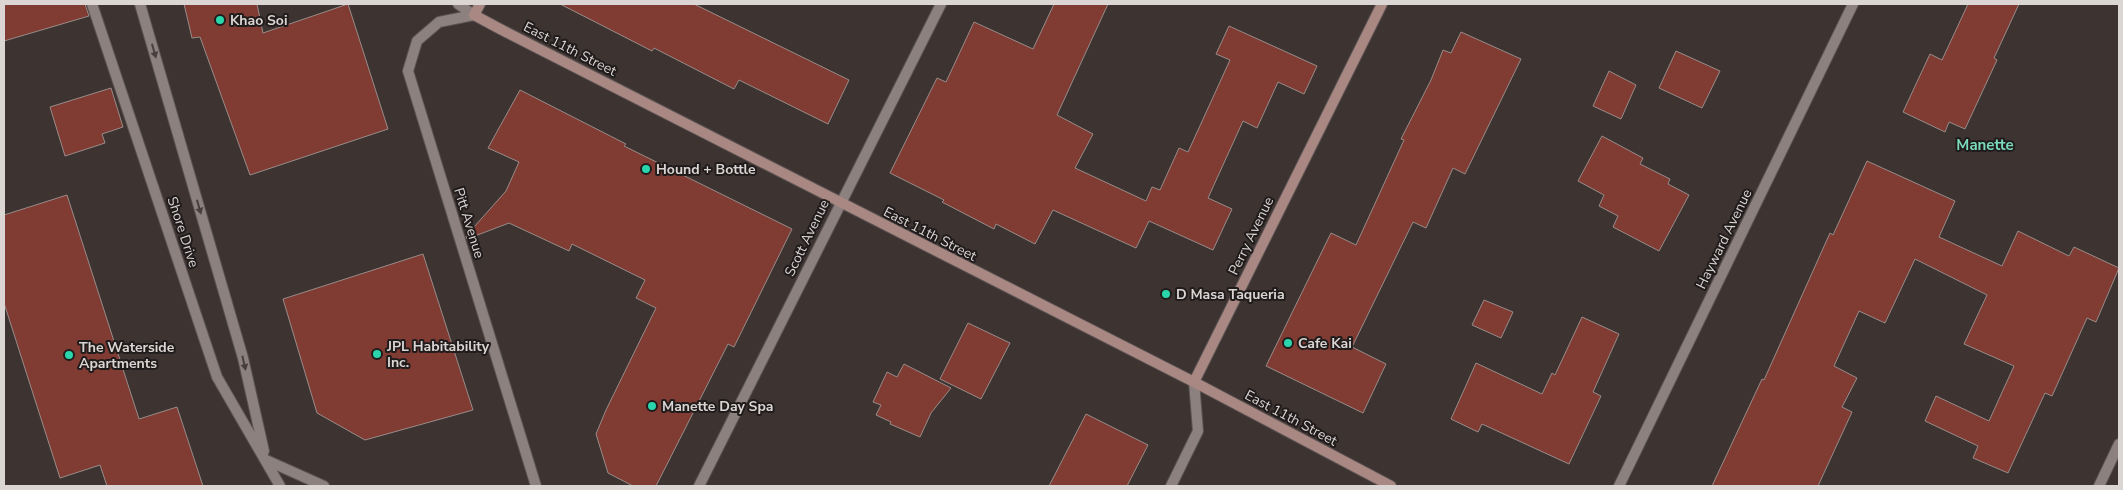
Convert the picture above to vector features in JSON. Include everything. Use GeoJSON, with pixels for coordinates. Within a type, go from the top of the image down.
{"type":"FeatureCollection","features":[{"type":"Feature","properties":{"kind":"main road"},"geometry":{"type":"LineString","coordinates":[[474,15],[480,4]]}},
{"type":"Feature","properties":{"kind":"main road","name":"Perry Avenue"},"geometry":{"type":"LineString","coordinates":[[1194,382],[1382,4]]}},
{"type":"Feature","properties":{"kind":"main road","name":"East 11th Street"},"geometry":{"type":"LineString","coordinates":[[474,15],[1194,382],[1391,486]]}},
{"type":"Feature","properties":{"kind":"street","name":"Shore Drive"},"geometry":{"type":"LineString","coordinates":[[92,4],[217,377],[280,486]]}},
{"type":"Feature","properties":{"kind":"street","name":"Shore Drive"},"geometry":{"type":"LineString","coordinates":[[140,4],[244,358],[271,486]]}},
{"type":"Feature","properties":{"kind":"street","name":"East 11th Street"},"geometry":{"type":"LineString","coordinates":[[458,4],[474,15]]}},
{"type":"Feature","properties":{"kind":"street","name":"Scott Avenue"},"geometry":{"type":"LineString","coordinates":[[699,486],[942,4]]}},
{"type":"Feature","properties":{"kind":"street","name":"Hayward Avenue"},"geometry":{"type":"LineString","coordinates":[[1620,486],[1853,4]]}},
{"type":"Feature","properties":{"kind":"street","name":"Pitt Avenue"},"geometry":{"type":"LineString","coordinates":[[474,15],[439,22],[417,41],[408,71],[536,486]]}},
{"type":"Feature","properties":{"kind":"street"},"geometry":{"type":"LineString","coordinates":[[1170,486],[1198,431],[1194,382]]}},
{"type":"Feature","properties":{"kind":"street"},"geometry":{"type":"LineString","coordinates":[[2098,486],[2119,444]]}},
{"type":"Feature","properties":{"kind":"street"},"geometry":{"type":"LineString","coordinates":[[266,460],[324,486]]}},
{"type":"Feature","properties":{"kind":"building"},"geometry":{"type":"Polygon","coordinates":[[[4,4],[85,4],[89,16],[4,41],[4,4]]]}},
{"type":"Feature","properties":{"kind":"building"},"geometry":{"type":"Polygon","coordinates":[[[184,4],[257,4],[263,33],[348,4],[388,129],[250,175],[200,37],[192,38],[184,4]]]}},
{"type":"Feature","properties":{"kind":"building"},"geometry":{"type":"Polygon","coordinates":[[[560,4],[694,4],[849,80],[828,124],[739,80],[734,89],[654,48],[652,51],[560,4]]]}},
{"type":"Feature","properties":{"kind":"building"},"geometry":{"type":"Polygon","coordinates":[[[1054,4],[1108,4],[1057,115],[1093,134],[1075,168],[1146,201],[1152,187],[1160,190],[1179,148],[1188,152],[1230,60],[1216,54],[1229,26],[1317,66],[1304,94],[1278,82],[1257,128],[1243,121],[1208,198],[1232,209],[1213,250],[1149,221],[1136,248],[1053,210],[1035,244],[996,224],[994,229],[942,202],[944,200],[890,173],[937,78],[946,82],[974,22],[1033,49],[1054,4]]]}},
{"type":"Feature","properties":{"kind":"building"},"geometry":{"type":"Polygon","coordinates":[[[1968,4],[2019,4],[1994,58],[1997,60],[1965,129],[1949,122],[1945,132],[1903,112],[1930,54],[1942,60],[1968,4]]]}},
{"type":"Feature","properties":{"kind":"building"},"geometry":{"type":"Polygon","coordinates":[[[1461,32],[1521,59],[1465,174],[1453,168],[1426,228],[1413,222],[1352,347],[1386,364],[1363,413],[1266,366],[1331,233],[1356,245],[1404,140],[1401,139],[1431,80],[1443,50],[1451,53],[1461,32]]]}},
{"type":"Feature","properties":{"kind":"building"},"geometry":{"type":"Polygon","coordinates":[[[1676,51],[1720,71],[1702,108],[1659,88],[1676,51]]]}},
{"type":"Feature","properties":{"kind":"building"},"geometry":{"type":"Polygon","coordinates":[[[1609,71],[1636,85],[1621,119],[1593,106],[1609,71]]]}},
{"type":"Feature","properties":{"kind":"building"},"geometry":{"type":"Polygon","coordinates":[[[111,88],[123,127],[102,134],[105,143],[65,156],[50,107],[111,88]]]}},
{"type":"Feature","properties":{"kind":"building"},"geometry":{"type":"Polygon","coordinates":[[[520,90],[626,144],[624,146],[792,229],[734,347],[728,344],[656,486],[633,486],[608,473],[596,434],[656,308],[636,298],[645,280],[572,244],[569,251],[509,223],[467,239],[466,236],[506,191],[519,162],[488,148],[520,90]]]}},
{"type":"Feature","properties":{"kind":"building"},"geometry":{"type":"Polygon","coordinates":[[[1602,136],[1643,158],[1640,164],[1670,179],[1668,184],[1689,195],[1659,251],[1613,227],[1618,216],[1599,206],[1604,195],[1578,181],[1602,136]]]}},
{"type":"Feature","properties":{"kind":"building"},"geometry":{"type":"Polygon","coordinates":[[[1867,161],[1955,201],[1939,237],[2002,266],[2018,231],[2069,256],[2074,247],[2119,268],[2096,322],[2087,318],[2052,396],[2045,393],[2008,473],[1973,458],[1978,446],[1925,421],[1936,396],[1989,421],[2014,366],[1964,344],[1987,295],[1915,259],[1885,323],[1859,311],[1834,366],[1857,378],[1842,407],[1852,412],[1818,486],[1712,486],[1762,379],[1764,380],[1830,233],[1833,235],[1867,161]]]}},
{"type":"Feature","properties":{"kind":"building","name":"The Waterside Apartments"},"geometry":{"type":"Polygon","coordinates":[[[67,195],[139,419],[177,407],[203,486],[107,486],[100,465],[60,478],[4,303],[4,215],[67,195]]]}},
{"type":"Feature","properties":{"kind":"building","name":"JPL Habitability Inc."},"geometry":{"type":"Polygon","coordinates":[[[423,254],[473,410],[365,440],[317,413],[283,299],[423,254]]]}},
{"type":"Feature","properties":{"kind":"building"},"geometry":{"type":"Polygon","coordinates":[[[1484,300],[1513,312],[1501,338],[1472,325],[1484,300]]]}},
{"type":"Feature","properties":{"kind":"building"},"geometry":{"type":"Polygon","coordinates":[[[1582,317],[1619,334],[1593,392],[1601,396],[1569,464],[1482,424],[1478,432],[1451,419],[1476,363],[1542,394],[1552,373],[1555,375],[1582,317]]]}},
{"type":"Feature","properties":{"kind":"building"},"geometry":{"type":"Polygon","coordinates":[[[968,323],[1010,343],[981,399],[940,379],[968,323]]]}},
{"type":"Feature","properties":{"kind":"building"},"geometry":{"type":"Polygon","coordinates":[[[904,364],[951,388],[931,413],[920,437],[890,424],[891,422],[876,415],[881,405],[873,402],[887,372],[897,377],[904,364]]]}},
{"type":"Feature","properties":{"kind":"building"},"geometry":{"type":"Polygon","coordinates":[[[1086,414],[1148,445],[1127,486],[1049,486],[1086,414]]]}},
{"type":"Feature","properties":{"kind":"place","name":"Khao Soi"},"geometry":{"type":"Point","coordinates":[220,20]}},
{"type":"Feature","properties":{"kind":"place","name":"Hound + Bottle"},"geometry":{"type":"Point","coordinates":[646,169]}},
{"type":"Feature","properties":{"kind":"place","name":"D Masa Taqueria"},"geometry":{"type":"Point","coordinates":[1166,294]}},
{"type":"Feature","properties":{"kind":"place","name":"Cafe Kai"},"geometry":{"type":"Point","coordinates":[1288,343]}},
{"type":"Feature","properties":{"kind":"place","name":"JPL Habitability Inc."},"geometry":{"type":"Point","coordinates":[377,354]}},
{"type":"Feature","properties":{"kind":"place","name":"The Waterside Apartments"},"geometry":{"type":"Point","coordinates":[69,355]}},
{"type":"Feature","properties":{"kind":"place","name":"Manette Day Spa"},"geometry":{"type":"Point","coordinates":[652,406]}},
{"type":"Feature","properties":{"kind":"district","name":"Manette"},"geometry":{"type":"Point","coordinates":[1985,145]}}]}
